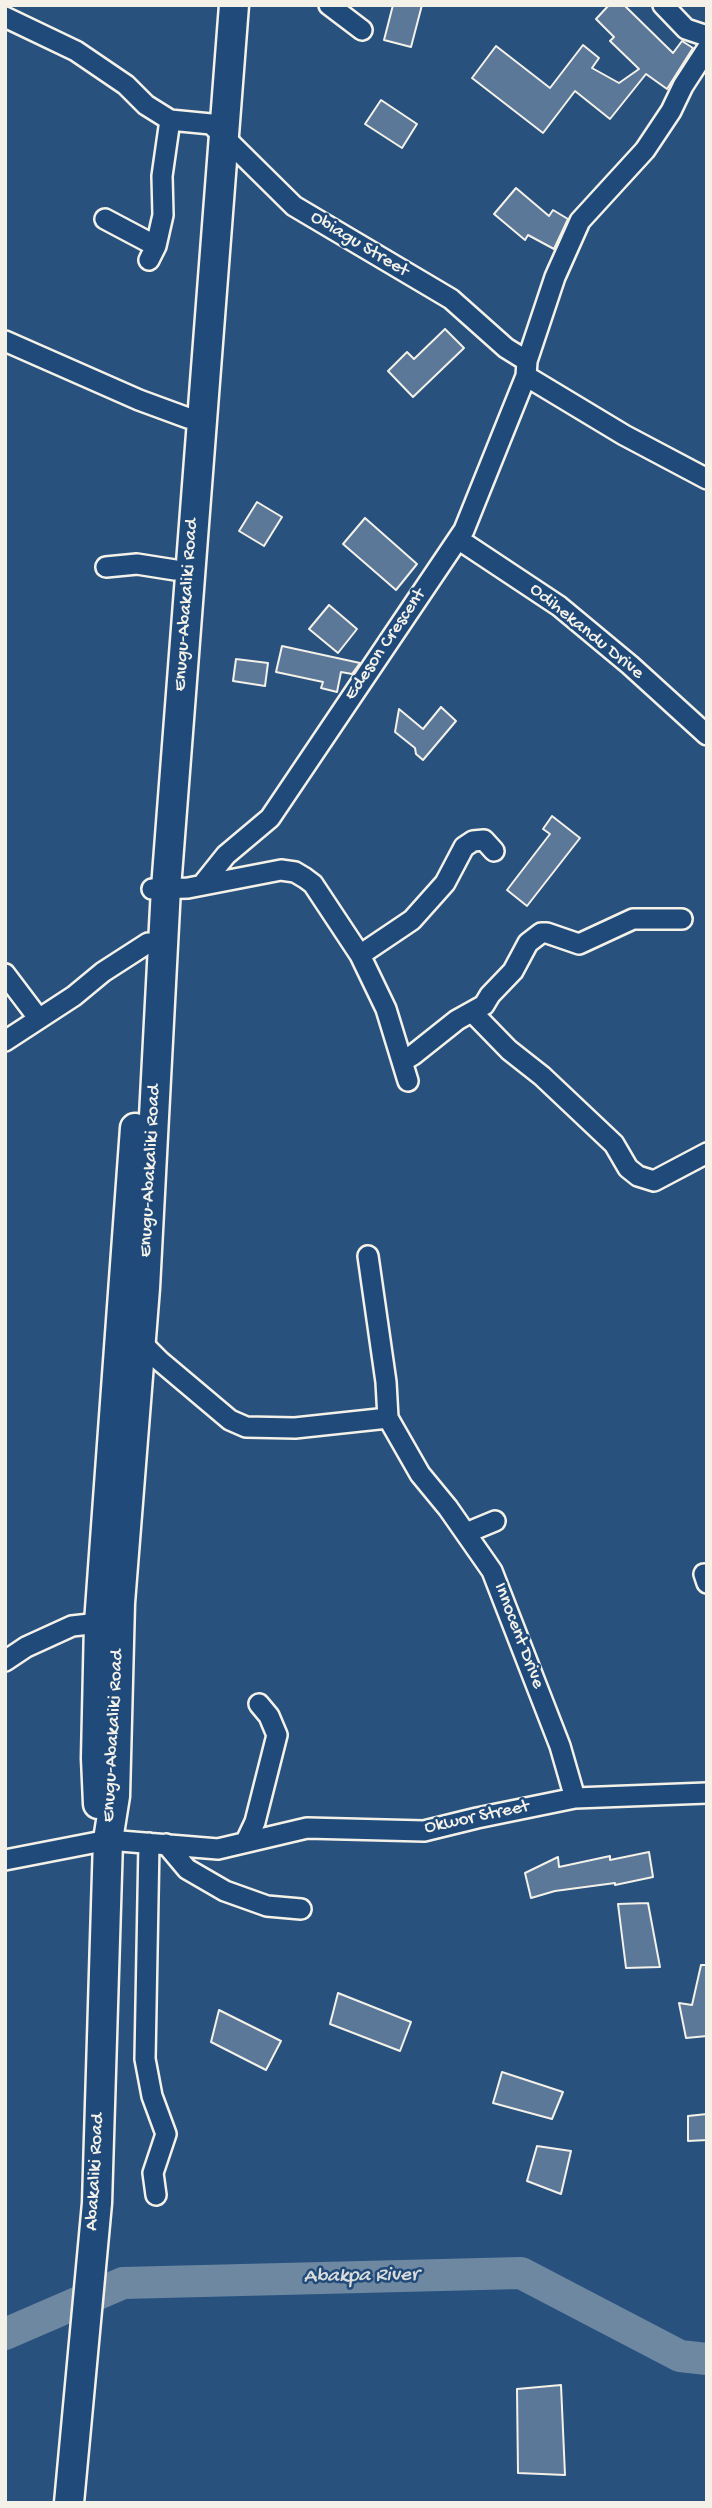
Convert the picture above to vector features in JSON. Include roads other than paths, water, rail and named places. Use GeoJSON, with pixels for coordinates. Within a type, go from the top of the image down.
{"type":"FeatureCollection","features":[{"type":"Feature","properties":{"kind":"highway","name":"Enugu-Abakaliki Road"},"geometry":{"type":"LineString","coordinates":[[108,1840],[115,1796],[130,1332],[148,943],[159,888],[217,130],[220,5]]}},
{"type":"Feature","properties":{"kind":"highway","name":"Enugu-Abakaliki Road"},"geometry":{"type":"LineString","coordinates":[[108,1840],[97,1801],[99,1623],[130,1332],[145,1288],[159,888],[175,570],[217,130],[234,5]]}},
{"type":"Feature","properties":{"kind":"highway","name":"Abakaliki Road"},"geometry":{"type":"LineString","coordinates":[[69,2503],[97,2203],[108,1840]]}},
{"type":"Feature","properties":{"kind":"street"},"geometry":{"type":"LineString","coordinates":[[329,5],[362,30]]}},
{"type":"Feature","properties":{"kind":"street"},"geometry":{"type":"LineString","coordinates":[[663,5],[686,29],[707,36]]}},
{"type":"Feature","properties":{"kind":"street"},"geometry":{"type":"LineString","coordinates":[[5,17],[76,51],[126,85],[146,105],[170,120],[217,130]]}},
{"type":"Feature","properties":{"kind":"street","name":"Edeson Crescent"},"geometry":{"type":"LineString","coordinates":[[202,885],[226,855],[270,818],[464,530],[526,369],[555,278],[580,222],[645,150],[707,49]]}},
{"type":"Feature","properties":{"kind":"street"},"geometry":{"type":"LineString","coordinates":[[105,219],[152,253],[163,215],[162,176],[170,120]]}},
{"type":"Feature","properties":{"kind":"street","name":"Obiagu Street"},"geometry":{"type":"LineString","coordinates":[[217,130],[294,206],[451,299],[526,369],[624,435],[707,479]]}},
{"type":"Feature","properties":{"kind":"street"},"geometry":{"type":"LineString","coordinates":[[5,341],[139,401],[188,418]]}},
{"type":"Feature","properties":{"kind":"street","name":"Odihekandu Drive"},"geometry":{"type":"LineString","coordinates":[[458,538],[559,606],[630,665],[707,735]]}},
{"type":"Feature","properties":{"kind":"street"},"geometry":{"type":"LineString","coordinates":[[106,567],[137,564],[175,570]]}},
{"type":"Feature","properties":{"kind":"street"},"geometry":{"type":"LineString","coordinates":[[360,956],[412,920],[445,883],[464,847],[473,841],[484,840],[495,852]]}},
{"type":"Feature","properties":{"kind":"street"},"geometry":{"type":"LineString","coordinates":[[159,888],[188,888],[281,870],[295,872],[313,884],[360,956],[386,1009],[408,1081]]}},
{"type":"Feature","properties":{"kind":"street"},"geometry":{"type":"LineString","coordinates":[[403,1061],[457,1020],[484,1005],[513,971],[528,943],[541,933],[579,944],[633,919],[681,919]]}},
{"type":"Feature","properties":{"kind":"street"},"geometry":{"type":"LineString","coordinates":[[5,1041],[148,943]]}},
{"type":"Feature","properties":{"kind":"street"},"geometry":{"type":"LineString","coordinates":[[5,974],[39,1019]]}},
{"type":"Feature","properties":{"kind":"street"},"geometry":{"type":"LineString","coordinates":[[473,1013],[614,1144],[628,1168],[638,1176],[654,1181],[707,1153]]}},
{"type":"Feature","properties":{"kind":"street"},"geometry":{"type":"LineString","coordinates":[[130,1332],[230,1420],[246,1427],[295,1427],[388,1418],[386,1382],[368,1256]]}},
{"type":"Feature","properties":{"kind":"street","name":"Innocent Drive"},"geometry":{"type":"LineString","coordinates":[[388,1418],[420,1474],[492,1571],[560,1746],[575,1798]]}},
{"type":"Feature","properties":{"kind":"street"},"geometry":{"type":"LineString","coordinates":[[466,1533],[495,1521]]}},
{"type":"Feature","properties":{"kind":"street"},"geometry":{"type":"LineString","coordinates":[[5,1661],[26,1647],[72,1626],[99,1623]]}},
{"type":"Feature","properties":{"kind":"street"},"geometry":{"type":"LineString","coordinates":[[246,1841],[256,1822],[276,1735],[269,1716],[258,1704]]}},
{"type":"Feature","properties":{"kind":"street","name":"Okwor Street"},"geometry":{"type":"LineString","coordinates":[[5,1860],[108,1840],[218,1849],[307,1828],[424,1831],[575,1798],[707,1793]]}},
{"type":"Feature","properties":{"kind":"street"},"geometry":{"type":"LineString","coordinates":[[158,1844],[187,1870],[225,1891],[267,1906],[301,1909]]}},
{"type":"Feature","properties":{"kind":"street"},"geometry":{"type":"LineString","coordinates":[[156,2195],[153,2173],[166,2134],[152,2096],[145,2059],[158,1844]]}},
{"type":"Feature","properties":{"kind":"waterway","name":"Abakpa River"},"geometry":{"type":"LineString","coordinates":[[5,2334],[123,2283],[521,2273],[680,2356],[707,2359]]}}]}
